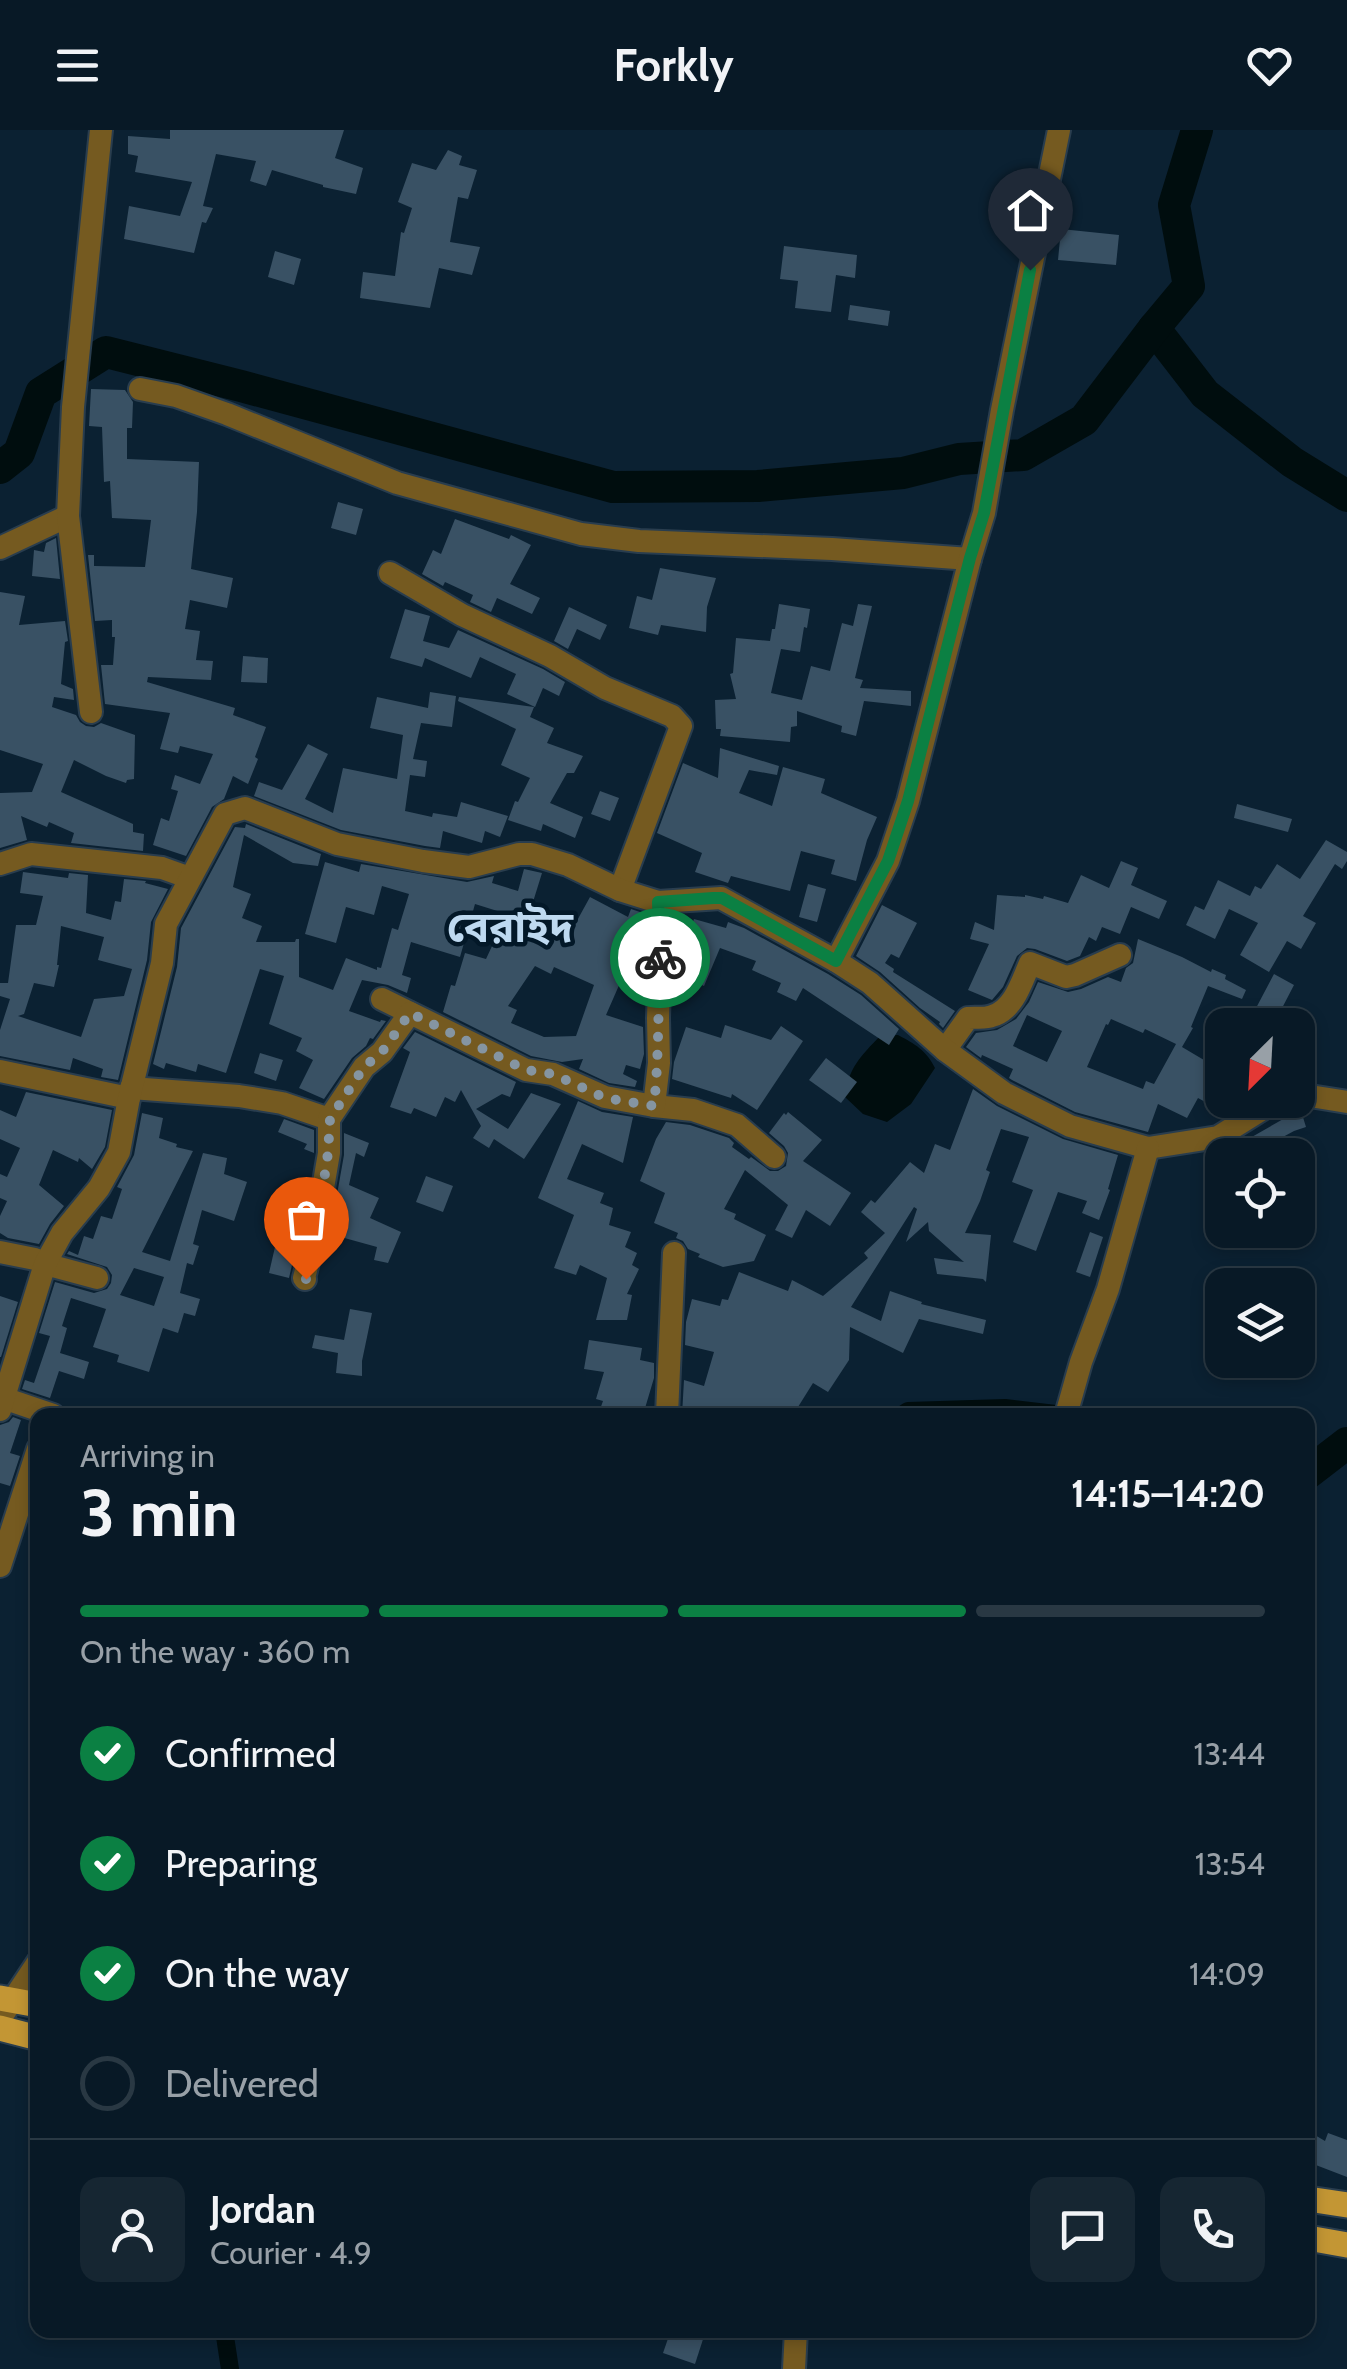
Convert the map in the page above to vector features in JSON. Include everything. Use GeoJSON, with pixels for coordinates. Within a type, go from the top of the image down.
{"type":"FeatureCollection","features":[{"type":"Feature","properties":{"kind":"main road"},"geometry":{"type":"LineString","coordinates":[[0,2028],[30,2036]]}},
{"type":"Feature","properties":{"kind":"main road"},"geometry":{"type":"LineString","coordinates":[[1315,2199],[1347,2206]]}},
{"type":"Feature","properties":{"kind":"main road"},"geometry":{"type":"LineString","coordinates":[[1315,2239],[1347,2245]]}},
{"type":"Feature","properties":{"kind":"street"},"geometry":{"type":"LineString","coordinates":[[92,712],[68,516],[74,407],[101,130]]}},
{"type":"Feature","properties":{"kind":"street"},"geometry":{"type":"LineString","coordinates":[[836,961],[888,861],[908,801],[984,513],[1059,130]]}},
{"type":"Feature","properties":{"kind":"street"},"geometry":{"type":"LineString","coordinates":[[140,389],[176,396],[226,414],[397,483],[581,534],[639,541],[970,558]]}},
{"type":"Feature","properties":{"kind":"street"},"geometry":{"type":"LineString","coordinates":[[0,548],[68,516]]}},
{"type":"Feature","properties":{"kind":"street"},"geometry":{"type":"LineString","coordinates":[[390,573],[462,615],[550,656],[605,688],[672,716],[681,726],[620,890]]}},
{"type":"Feature","properties":{"kind":"street"},"geometry":{"type":"LineString","coordinates":[[30,1410],[1,1402],[46,1264],[62,1233],[99,1188],[119,1152],[162,963],[166,924],[225,814],[245,808],[338,844],[423,861],[468,867],[532,854],[658,902],[722,898],[870,983],[945,1050],[1004,1094],[1070,1126],[1148,1148],[1218,1137],[1248,1118]]}},
{"type":"Feature","properties":{"kind":"street"},"geometry":{"type":"LineString","coordinates":[[0,864],[30,854],[162,868],[190,878]]}},
{"type":"Feature","properties":{"kind":"street"},"geometry":{"type":"LineString","coordinates":[[654,1106],[659,1064],[658,902]]}},
{"type":"Feature","properties":{"kind":"street"},"geometry":{"type":"LineString","coordinates":[[945,1050],[968,1018],[991,1017],[1005,1009],[1030,963],[1066,977],[1120,954]]}},
{"type":"Feature","properties":{"kind":"street"},"geometry":{"type":"LineString","coordinates":[[382,1000],[526,1070],[553,1074],[605,1098],[694,1110],[737,1125],[774,1157]]}},
{"type":"Feature","properties":{"kind":"street"},"geometry":{"type":"LineString","coordinates":[[306,1279],[328,1153],[330,1119],[364,1067],[382,1052],[410,1013]]}},
{"type":"Feature","properties":{"kind":"street"},"geometry":{"type":"LineString","coordinates":[[0,1072],[130,1093],[239,1096],[330,1119]]}},
{"type":"Feature","properties":{"kind":"street"},"geometry":{"type":"LineString","coordinates":[[1315,1100],[1347,1102]]}},
{"type":"Feature","properties":{"kind":"street"},"geometry":{"type":"LineString","coordinates":[[1068,1408],[1108,1289],[1148,1148]]}},
{"type":"Feature","properties":{"kind":"street"},"geometry":{"type":"LineString","coordinates":[[0,1252],[97,1278]]}},
{"type":"Feature","properties":{"kind":"street"},"geometry":{"type":"LineString","coordinates":[[667,1408],[674,1253]]}},
{"type":"Feature","properties":{"kind":"street"},"geometry":{"type":"LineString","coordinates":[[0,1566],[30,1473]]}},
{"type":"Feature","properties":{"kind":"street"},"geometry":{"type":"LineString","coordinates":[[13,2006],[30,1976]]}},
{"type":"Feature","properties":{"kind":"street"},"geometry":{"type":"LineString","coordinates":[[794,2369],[796,2338]]}},
{"type":"Feature","properties":{"kind":"shaded area"},"geometry":{"type":"Polygon","coordinates":[[[898,1035],[919,1048],[935,1068],[911,1104],[887,1122],[863,1114],[845,1097],[852,1070],[867,1050],[880,1036],[898,1035]]]}},
{"type":"Feature","properties":{"kind":"building"},"geometry":{"type":"Polygon","coordinates":[[[170,130],[344,130],[335,158],[363,168],[356,194],[272,170],[266,186],[250,181],[256,161],[216,154],[203,206],[213,208],[206,223],[202,222],[194,253],[124,239],[129,206],[180,216],[192,182],[135,172],[138,156],[128,154],[128,136],[170,139],[170,130]]]}},
{"type":"Feature","properties":{"kind":"building"},"geometry":{"type":"Polygon","coordinates":[[[448,150],[462,156],[459,165],[477,170],[468,199],[458,197],[450,242],[480,247],[472,275],[439,268],[430,308],[360,298],[363,272],[395,276],[401,232],[404,233],[412,208],[398,202],[412,163],[436,170],[448,150]]]}},
{"type":"Feature","properties":{"kind":"building"},"geometry":{"type":"Polygon","coordinates":[[[1061,229],[1119,235],[1116,265],[1058,260],[1061,229]]]}},
{"type":"Feature","properties":{"kind":"building"},"geometry":{"type":"Polygon","coordinates":[[[784,246],[857,255],[855,278],[836,275],[831,312],[795,308],[798,281],[780,279],[784,246]]]}},
{"type":"Feature","properties":{"kind":"building"},"geometry":{"type":"Polygon","coordinates":[[[275,251],[301,259],[294,285],[268,277],[275,251]]]}},
{"type":"Feature","properties":{"kind":"building"},"geometry":{"type":"Polygon","coordinates":[[[850,305],[890,311],[888,326],[848,320],[850,305]]]}},
{"type":"Feature","properties":{"kind":"building"},"geometry":{"type":"Polygon","coordinates":[[[91,389],[125,390],[133,402],[132,428],[127,428],[127,459],[199,462],[191,569],[233,578],[227,608],[190,600],[185,629],[200,631],[196,660],[213,661],[211,680],[148,677],[147,682],[235,708],[233,715],[266,727],[248,784],[233,776],[224,799],[212,807],[186,856],[153,845],[161,818],[169,821],[178,791],[171,789],[175,775],[200,784],[213,754],[180,746],[178,753],[160,749],[170,713],[105,704],[101,665],[113,665],[115,637],[112,620],[95,621],[88,555],[94,555],[94,566],[145,567],[151,520],[112,518],[110,481],[104,482],[102,427],[89,426],[91,389]]]}},
{"type":"Feature","properties":{"kind":"building"},"geometry":{"type":"Polygon","coordinates":[[[338,502],[363,509],[356,535],[331,528],[338,502]]]}},
{"type":"Feature","properties":{"kind":"building"},"geometry":{"type":"Polygon","coordinates":[[[455,519],[531,545],[510,584],[540,598],[532,614],[497,598],[491,612],[470,602],[473,595],[445,582],[443,586],[422,574],[433,550],[441,554],[455,519]]]}},
{"type":"Feature","properties":{"kind":"building"},"geometry":{"type":"Polygon","coordinates":[[[56,538],[60,579],[32,576],[34,550],[44,552],[46,543],[56,538]]]}},
{"type":"Feature","properties":{"kind":"building"},"geometry":{"type":"Polygon","coordinates":[[[660,568],[716,578],[707,607],[706,632],[661,625],[658,635],[629,628],[637,596],[652,600],[660,568]]]}},
{"type":"Feature","properties":{"kind":"building"},"geometry":{"type":"Polygon","coordinates":[[[0,592],[25,596],[19,625],[65,621],[68,641],[61,684],[73,689],[74,700],[54,697],[52,707],[76,715],[86,726],[101,723],[135,735],[134,779],[126,783],[74,760],[61,792],[133,824],[133,832],[144,834],[143,851],[71,843],[74,833],[21,816],[27,840],[0,848],[0,793],[32,792],[43,764],[0,750],[0,592]]]}},
{"type":"Feature","properties":{"kind":"building"},"geometry":{"type":"Polygon","coordinates":[[[779,604],[810,609],[800,652],[781,649],[771,693],[802,700],[811,666],[830,671],[842,623],[853,626],[858,604],[872,606],[855,678],[863,680],[860,688],[911,691],[911,706],[864,701],[856,736],[841,732],[842,726],[797,711],[797,726],[791,727],[790,742],[720,736],[715,700],[736,699],[730,674],[736,638],[770,641],[779,604]]]}},
{"type":"Feature","properties":{"kind":"building"},"geometry":{"type":"Polygon","coordinates":[[[569,607],[607,625],[600,640],[577,629],[568,649],[554,641],[569,607]]]}},
{"type":"Feature","properties":{"kind":"building"},"geometry":{"type":"Polygon","coordinates":[[[405,609],[430,616],[423,641],[449,648],[458,630],[565,682],[559,696],[543,688],[535,707],[507,694],[516,674],[480,657],[471,678],[425,658],[422,667],[390,658],[405,609]]]}},
{"type":"Feature","properties":{"kind":"building"},"geometry":{"type":"Polygon","coordinates":[[[243,656],[268,658],[267,683],[241,682],[243,656]]]}},
{"type":"Feature","properties":{"kind":"building"},"geometry":{"type":"Polygon","coordinates":[[[430,692],[456,696],[452,727],[421,723],[413,759],[427,761],[425,777],[410,775],[405,811],[457,817],[461,802],[508,816],[500,837],[485,831],[482,843],[443,831],[440,848],[425,846],[341,830],[254,796],[259,782],[282,790],[308,744],[328,754],[305,799],[333,813],[343,768],[397,779],[403,735],[370,728],[377,697],[428,708],[430,692]]]}},
{"type":"Feature","properties":{"kind":"building"},"geometry":{"type":"Polygon","coordinates":[[[459,697],[534,707],[530,717],[554,728],[547,743],[583,756],[574,773],[567,773],[550,803],[583,817],[575,838],[543,824],[541,831],[508,820],[530,778],[501,765],[516,729],[458,701],[459,697]]]}},
{"type":"Feature","properties":{"kind":"building"},"geometry":{"type":"Polygon","coordinates":[[[720,748],[779,766],[777,775],[749,770],[739,793],[772,806],[783,767],[825,779],[821,793],[877,817],[856,881],[831,874],[835,860],[801,851],[790,891],[731,876],[728,883],[695,872],[702,853],[657,833],[683,763],[718,778],[720,748]]]}},
{"type":"Feature","properties":{"kind":"building"},"geometry":{"type":"Polygon","coordinates":[[[600,791],[619,798],[610,821],[591,814],[600,791]]]}},
{"type":"Feature","properties":{"kind":"building"},"geometry":{"type":"Polygon","coordinates":[[[1237,804],[1292,819],[1288,832],[1234,818],[1237,804]]]}},
{"type":"Feature","properties":{"kind":"building"},"geometry":{"type":"Polygon","coordinates":[[[246,824],[321,854],[318,866],[293,863],[244,835],[233,887],[251,894],[242,918],[262,926],[256,942],[299,939],[299,977],[333,990],[346,958],[377,970],[381,968],[392,928],[398,930],[409,894],[382,886],[374,915],[346,907],[336,943],[305,934],[325,862],[359,872],[361,864],[467,882],[494,876],[492,883],[518,891],[524,869],[542,873],[528,918],[568,937],[590,897],[628,917],[631,909],[643,913],[644,937],[606,1015],[643,1027],[640,1069],[626,1065],[623,1074],[637,1081],[635,1087],[609,1083],[579,1069],[583,1059],[562,1062],[531,1056],[443,1012],[465,953],[486,959],[507,914],[475,904],[460,957],[411,942],[402,975],[411,978],[407,993],[362,980],[349,1011],[386,1021],[352,1058],[324,1099],[299,1088],[313,1060],[296,1051],[302,1038],[269,1024],[284,976],[260,969],[226,1073],[198,1064],[196,1072],[166,1063],[164,1069],[153,1064],[177,967],[181,928],[235,827],[245,828],[246,824]],[[535,966],[508,1006],[517,1010],[511,1023],[544,1037],[576,1036],[594,985],[554,967],[551,974],[535,966]]]}},
{"type":"Feature","properties":{"kind":"building"},"geometry":{"type":"Polygon","coordinates":[[[1326,840],[1347,852],[1347,861],[1342,869],[1335,864],[1303,916],[1316,923],[1301,949],[1287,941],[1269,972],[1240,955],[1258,923],[1229,909],[1215,939],[1186,925],[1195,906],[1204,910],[1218,880],[1250,896],[1255,886],[1261,889],[1277,864],[1300,879],[1326,840]]]}},
{"type":"Feature","properties":{"kind":"building"},"geometry":{"type":"Polygon","coordinates":[[[1121,861],[1138,868],[1131,885],[1167,901],[1159,919],[1131,907],[1120,934],[1102,927],[1096,941],[1089,937],[1080,956],[1067,961],[1027,948],[1017,956],[1003,987],[992,1000],[968,990],[989,944],[970,939],[975,922],[994,930],[997,895],[1043,899],[1044,896],[1068,903],[1081,875],[1109,888],[1121,861]]]}},
{"type":"Feature","properties":{"kind":"building"},"geometry":{"type":"Polygon","coordinates":[[[23,872],[68,878],[69,873],[88,875],[86,913],[111,920],[115,901],[121,902],[124,879],[168,889],[151,922],[147,960],[118,1080],[101,1077],[103,1069],[73,1058],[70,1070],[0,1056],[0,1030],[10,999],[0,996],[0,983],[8,983],[16,925],[36,925],[43,896],[20,893],[23,872]],[[61,926],[54,987],[34,983],[24,1014],[18,1016],[81,1037],[94,999],[124,996],[132,969],[98,960],[104,937],[61,926]]]}},
{"type":"Feature","properties":{"kind":"building"},"geometry":{"type":"Polygon","coordinates":[[[808,884],[826,889],[817,922],[799,917],[808,884]]]}},
{"type":"Feature","properties":{"kind":"building"},"geometry":{"type":"Polygon","coordinates":[[[882,905],[917,923],[899,958],[891,954],[885,963],[955,1011],[943,1028],[856,956],[882,905]]]}},
{"type":"Feature","properties":{"kind":"building"},"geometry":{"type":"Polygon","coordinates":[[[694,919],[726,928],[728,922],[744,928],[861,995],[899,1029],[889,1045],[803,988],[796,1001],[777,992],[781,983],[752,970],[756,961],[720,948],[704,986],[675,973],[694,919]]]}},
{"type":"Feature","properties":{"kind":"building"},"geometry":{"type":"Polygon","coordinates":[[[1138,939],[1226,975],[1225,979],[1246,990],[1242,999],[1208,986],[1182,1047],[1205,1061],[1205,1102],[1198,1098],[1187,1118],[1158,1104],[1148,1132],[1075,1112],[1009,1078],[1013,1069],[982,1055],[981,1058],[966,1047],[976,1033],[997,1030],[1016,1019],[1038,982],[1068,992],[1108,977],[1121,982],[1126,968],[1133,963],[1138,939]],[[1027,1015],[1013,1046],[1047,1062],[1062,1031],[1027,1015]],[[1111,1019],[1087,1067],[1143,1089],[1146,1081],[1154,1084],[1176,1044],[1145,1029],[1143,1033],[1111,1019]]]}},
{"type":"Feature","properties":{"kind":"building"},"geometry":{"type":"Polygon","coordinates":[[[1274,974],[1294,985],[1282,1008],[1256,1008],[1274,974]]]}},
{"type":"Feature","properties":{"kind":"building"},"geometry":{"type":"Polygon","coordinates":[[[725,1025],[771,1040],[781,1026],[803,1041],[757,1110],[732,1094],[731,1098],[672,1079],[686,1027],[721,1038],[725,1025]]]}},
{"type":"Feature","properties":{"kind":"building"},"geometry":{"type":"Polygon","coordinates":[[[415,1032],[516,1082],[510,1097],[502,1094],[476,1109],[508,1129],[531,1093],[561,1104],[524,1159],[494,1139],[489,1148],[473,1138],[481,1126],[461,1090],[455,1102],[445,1097],[436,1117],[414,1108],[411,1114],[390,1107],[410,1052],[403,1048],[415,1032]]]}},
{"type":"Feature","properties":{"kind":"building"},"geometry":{"type":"Polygon","coordinates":[[[260,1053],[283,1060],[276,1081],[254,1073],[260,1053]]]}},
{"type":"Feature","properties":{"kind":"building"},"geometry":{"type":"Polygon","coordinates":[[[826,1058],[857,1082],[841,1103],[809,1080],[826,1058]]]}},
{"type":"Feature","properties":{"kind":"building"},"geometry":{"type":"Polygon","coordinates":[[[973,1089],[997,1106],[1063,1139],[1118,1155],[1099,1220],[1082,1213],[1087,1201],[1058,1192],[1036,1251],[1013,1242],[1033,1190],[1012,1182],[1029,1137],[1001,1129],[980,1201],[965,1233],[991,1235],[986,1282],[937,1274],[934,1258],[964,1262],[929,1231],[928,1222],[906,1242],[917,1209],[914,1207],[851,1307],[881,1321],[890,1291],[921,1304],[986,1320],[983,1334],[919,1319],[903,1353],[850,1327],[849,1360],[828,1392],[813,1383],[797,1408],[682,1408],[684,1380],[704,1386],[714,1352],[685,1345],[692,1299],[720,1306],[722,1299],[728,1300],[739,1272],[788,1291],[792,1280],[823,1296],[868,1258],[864,1253],[885,1233],[861,1212],[871,1200],[875,1203],[910,1162],[924,1173],[935,1144],[950,1150],[973,1089]]]}},
{"type":"Feature","properties":{"kind":"building"},"geometry":{"type":"Polygon","coordinates":[[[26,1092],[112,1110],[105,1147],[92,1169],[79,1158],[78,1162],[53,1150],[39,1185],[64,1206],[39,1244],[0,1233],[0,1216],[7,1201],[0,1198],[0,1174],[7,1177],[20,1148],[0,1139],[0,1110],[16,1117],[26,1092]]]}},
{"type":"Feature","properties":{"kind":"building"},"geometry":{"type":"Polygon","coordinates":[[[578,1101],[602,1112],[633,1117],[623,1163],[582,1144],[567,1179],[604,1193],[600,1203],[613,1208],[609,1225],[631,1232],[625,1247],[637,1253],[632,1265],[639,1269],[627,1294],[632,1295],[627,1320],[596,1320],[607,1278],[580,1265],[576,1275],[554,1268],[574,1215],[538,1198],[578,1101]]]}},
{"type":"Feature","properties":{"kind":"building"},"geometry":{"type":"Polygon","coordinates":[[[788,1112],[822,1140],[803,1161],[851,1193],[830,1226],[806,1210],[792,1238],[775,1230],[788,1205],[745,1170],[724,1209],[736,1214],[734,1219],[766,1235],[754,1261],[723,1267],[698,1257],[700,1254],[676,1238],[678,1233],[654,1223],[665,1193],[640,1181],[666,1122],[729,1138],[734,1143],[732,1147],[749,1159],[770,1171],[778,1171],[786,1166],[788,1153],[769,1133],[788,1112]]]}},
{"type":"Feature","properties":{"kind":"building"},"geometry":{"type":"Polygon","coordinates":[[[142,1113],[163,1118],[159,1138],[193,1151],[142,1252],[170,1261],[203,1153],[227,1158],[224,1174],[247,1182],[234,1221],[202,1210],[193,1244],[199,1246],[193,1265],[187,1263],[180,1293],[200,1299],[195,1316],[184,1313],[178,1333],[163,1328],[149,1372],[117,1362],[119,1355],[93,1347],[106,1309],[71,1298],[62,1326],[67,1328],[60,1353],[89,1362],[84,1379],[59,1371],[50,1398],[22,1389],[25,1380],[34,1383],[50,1336],[39,1333],[55,1282],[94,1293],[107,1289],[111,1283],[107,1267],[67,1254],[69,1251],[78,1255],[84,1236],[93,1239],[101,1216],[112,1219],[122,1189],[117,1187],[134,1155],[142,1113]],[[134,1268],[120,1295],[154,1306],[164,1277],[134,1268]]]}},
{"type":"Feature","properties":{"kind":"building"},"geometry":{"type":"Polygon","coordinates":[[[1285,1118],[1303,1118],[1306,1127],[1281,1138],[1250,1138],[1285,1118]]]}},
{"type":"Feature","properties":{"kind":"building"},"geometry":{"type":"Polygon","coordinates":[[[284,1119],[314,1130],[314,1153],[304,1149],[307,1144],[278,1132],[284,1119]]]}},
{"type":"Feature","properties":{"kind":"building"},"geometry":{"type":"Polygon","coordinates":[[[344,1133],[369,1143],[364,1157],[356,1153],[349,1185],[379,1198],[370,1218],[401,1232],[388,1263],[374,1260],[377,1247],[330,1234],[344,1155],[344,1133]]]}},
{"type":"Feature","properties":{"kind":"building"},"geometry":{"type":"Polygon","coordinates":[[[426,1176],[453,1186],[443,1212],[416,1202],[426,1176]]]}},
{"type":"Feature","properties":{"kind":"building"},"geometry":{"type":"Polygon","coordinates":[[[1090,1232],[1103,1237],[1090,1277],[1076,1272],[1090,1232]]]}},
{"type":"Feature","properties":{"kind":"building"},"geometry":{"type":"Polygon","coordinates":[[[275,1247],[295,1252],[289,1278],[269,1273],[275,1247]]]}},
{"type":"Feature","properties":{"kind":"building"},"geometry":{"type":"Polygon","coordinates":[[[0,1296],[18,1302],[1,1357],[0,1357],[0,1296]]]}},
{"type":"Feature","properties":{"kind":"building"},"geometry":{"type":"Polygon","coordinates":[[[350,1309],[372,1313],[362,1376],[336,1373],[338,1353],[312,1348],[315,1335],[344,1340],[350,1309]]]}},
{"type":"Feature","properties":{"kind":"building"},"geometry":{"type":"Polygon","coordinates":[[[589,1340],[642,1348],[640,1360],[654,1363],[645,1408],[600,1408],[603,1401],[596,1399],[604,1372],[584,1369],[589,1340]]]}},
{"type":"Feature","properties":{"kind":"building"},"geometry":{"type":"Polygon","coordinates":[[[13,1417],[21,1420],[10,1453],[20,1456],[10,1486],[0,1483],[0,1425],[13,1417]]]}},
{"type":"Feature","properties":{"kind":"building"},"geometry":{"type":"Polygon","coordinates":[[[1328,2133],[1347,2140],[1347,2177],[1315,2165],[1315,2135],[1325,2141],[1328,2133]]]}},
{"type":"Feature","properties":{"kind":"building"},"geometry":{"type":"Polygon","coordinates":[[[668,2338],[703,2338],[695,2364],[663,2353],[668,2338]]]}},
{"type":"Feature","properties":{"kind":"waterway"},"geometry":{"type":"LineString","coordinates":[[0,468],[19,453],[41,393],[106,352],[613,487],[758,486],[903,473],[959,459],[1023,455],[1084,420],[1189,286],[1174,205],[1197,130]]}},
{"type":"Feature","properties":{"kind":"waterway"},"geometry":{"type":"LineString","coordinates":[[1154,328],[1205,394],[1292,462],[1347,496]]}},
{"type":"Feature","properties":{"kind":"waterway"},"geometry":{"type":"LineString","coordinates":[[1315,1468],[1347,1443]]}},
{"type":"Feature","properties":{"kind":"waterway"},"geometry":{"type":"LineString","coordinates":[[225,2338],[230,2369]]}},
{"type":"Feature","properties":{"kind":"way so far"},"geometry":{"type":"LineString","coordinates":[[306,1279],[328,1153],[330,1119],[364,1067],[382,1052],[410,1013],[526,1070],[553,1074],[605,1098],[654,1106],[659,1064],[660,958]]}},
{"type":"Feature","properties":{"kind":"district","name":"বেরাইদ"},"geometry":{"type":"Point","coordinates":[510,927]}},
{"type":"Feature","properties":{"kind":"route"},"geometry":{"type":"LineString","coordinates":[[660,958],[658,902],[722,898],[836,961],[888,861],[908,801],[984,513],[1030,270]]}}]}
